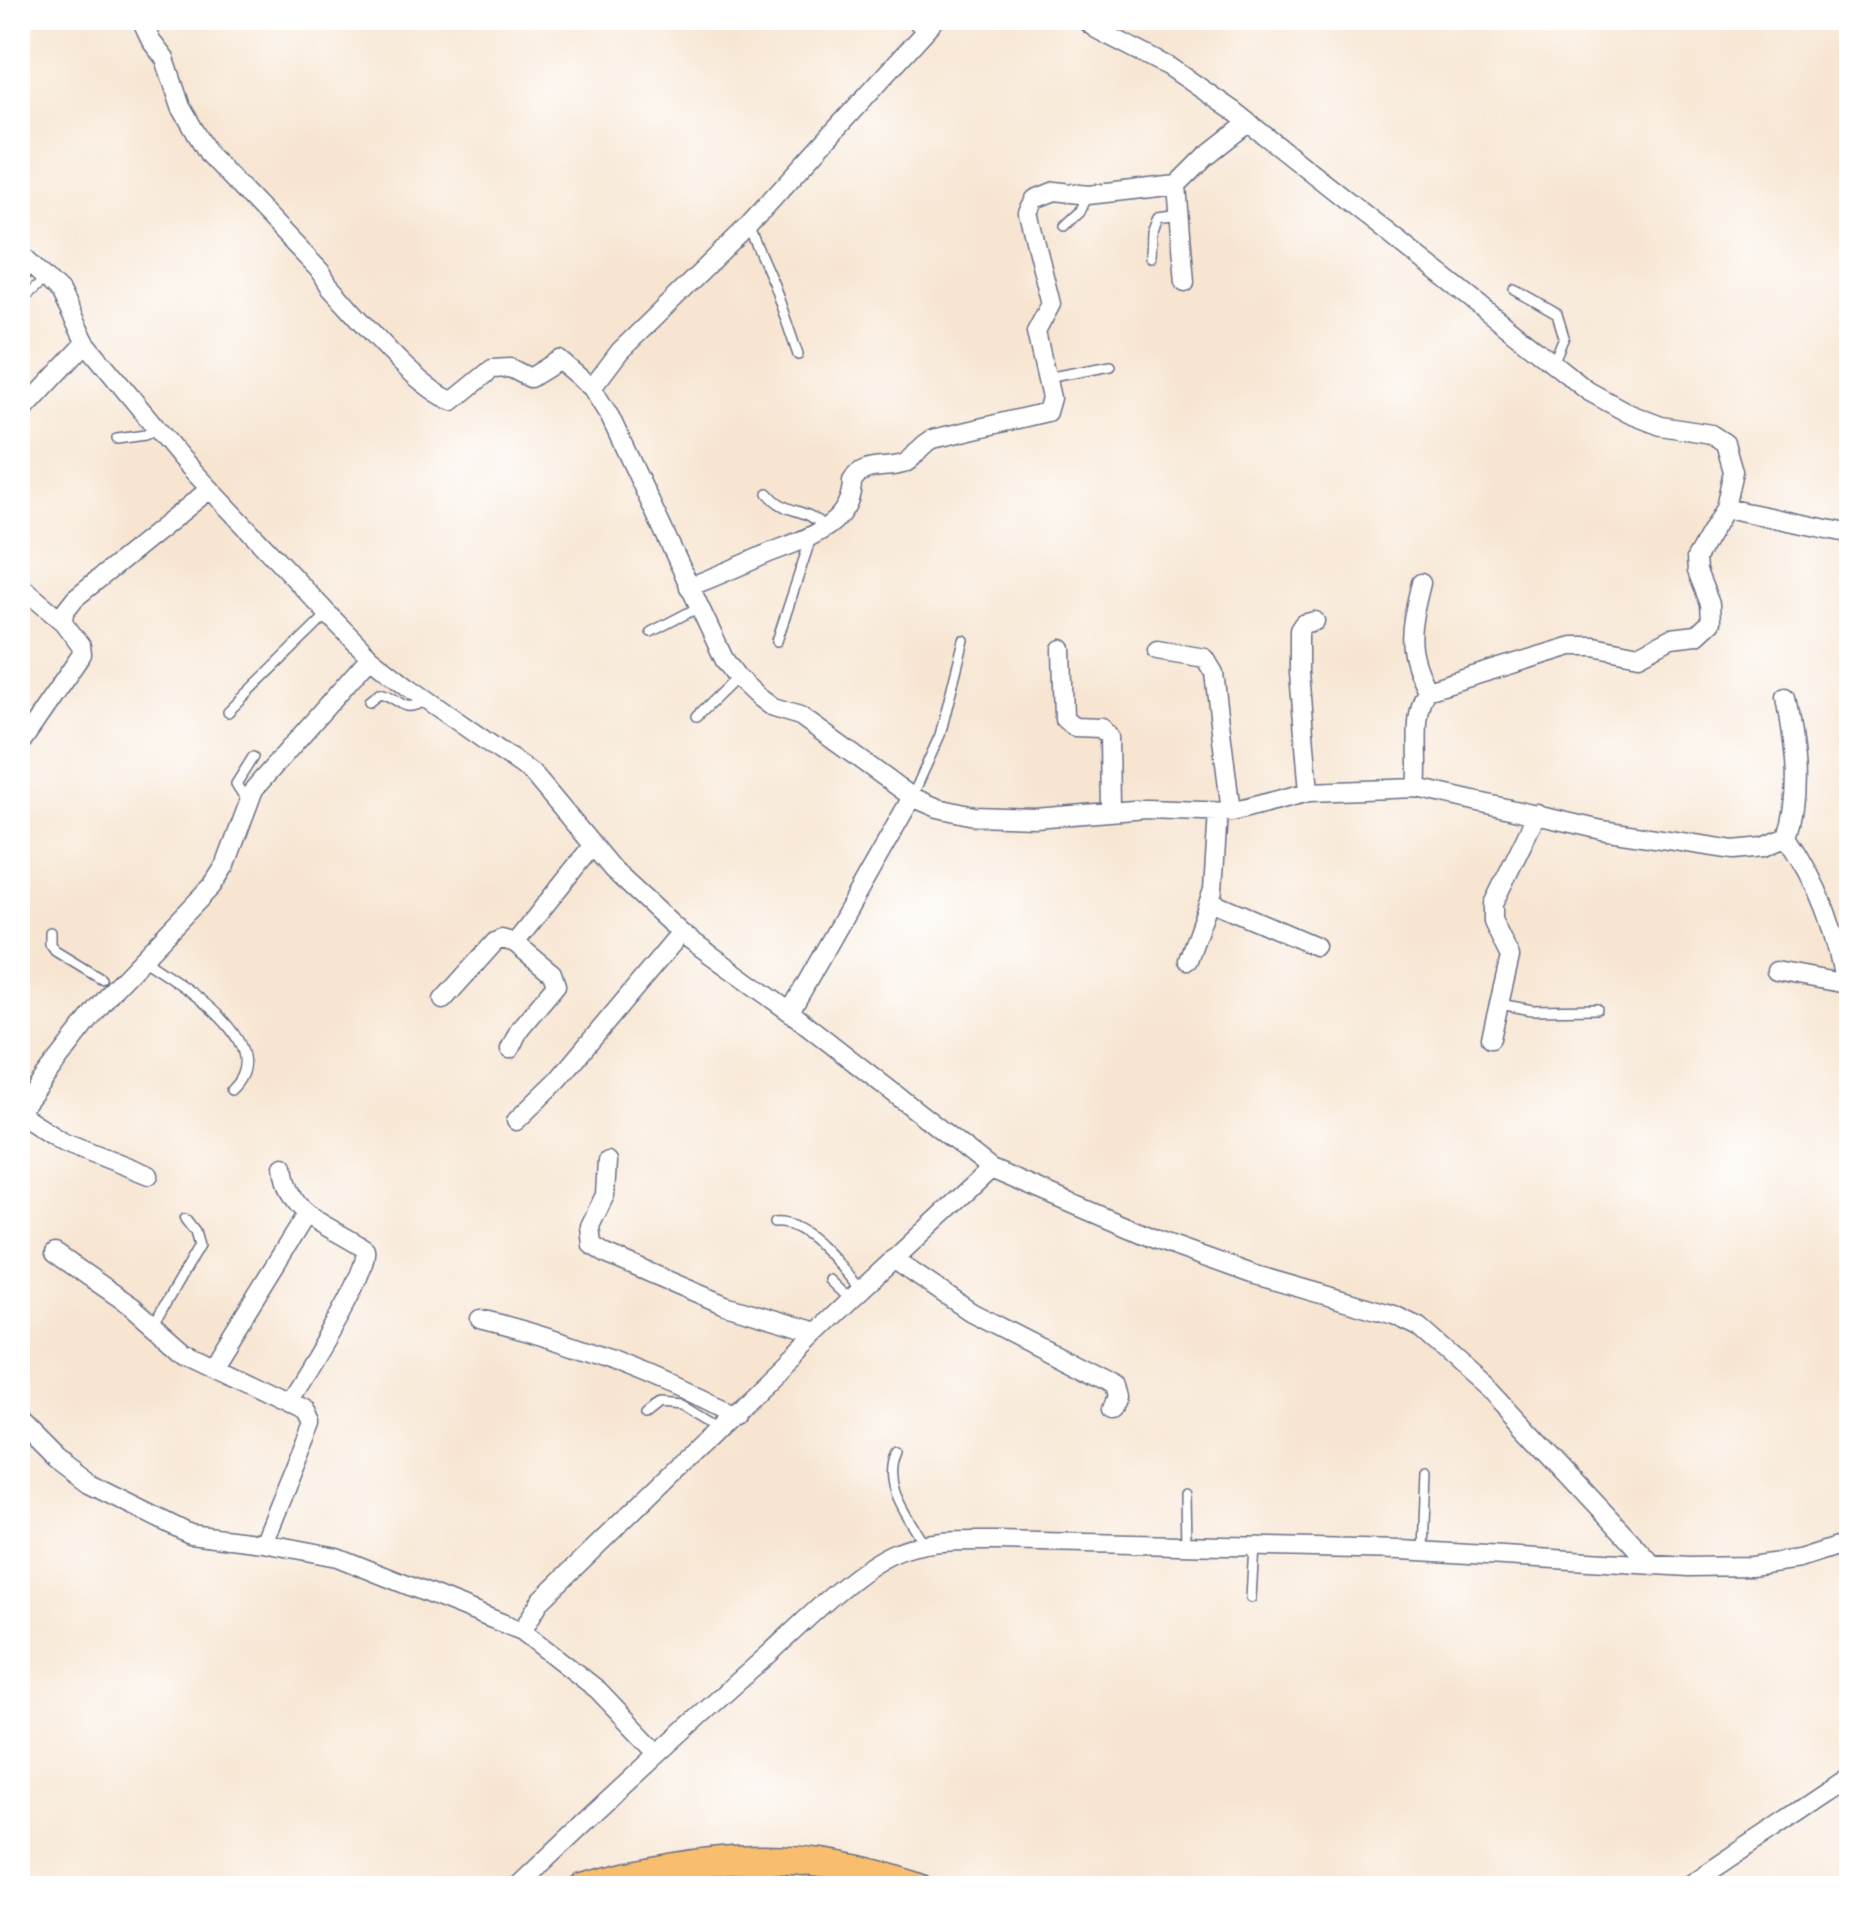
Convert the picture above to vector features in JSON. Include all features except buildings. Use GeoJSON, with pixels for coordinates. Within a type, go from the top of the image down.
{"type":"FeatureCollection","features":[{"type":"Feature","properties":{"kind":"main road"},"geometry":{"type":"LineString","coordinates":[[583,1888],[661,1867],[738,1857],[798,1861],[884,1875],[919,1888]]}},
{"type":"Feature","properties":{"kind":"street"},"geometry":{"type":"LineString","coordinates":[[140,18],[165,59],[181,107],[209,155],[342,299],[440,397],[453,402],[492,369],[510,368],[530,378],[558,360],[592,388],[737,677],[773,708],[800,716],[912,796],[938,808],[974,816],[1035,818],[1110,810],[1225,812],[1309,792],[1417,788],[1602,830],[1734,850],[1764,847],[1787,836],[1796,810],[1796,768],[1786,696]]}},
{"type":"Feature","properties":{"kind":"street"},"geometry":{"type":"LineString","coordinates":[[592,388],[620,351],[748,226],[936,18]]}},
{"type":"Feature","properties":{"kind":"street"},"geometry":{"type":"LineString","coordinates":[[1082,18],[1170,67],[1248,123],[1588,392],[1661,426],[1711,434],[1725,444],[1733,471],[1725,508],[1696,558],[1710,604],[1711,622],[1697,634],[1671,638],[1639,655],[1572,646],[1427,690],[1419,705],[1417,788]]}},
{"type":"Feature","properties":{"kind":"street"},"geometry":{"type":"LineString","coordinates":[[690,587],[818,533],[845,509],[852,495],[852,482],[865,469],[903,464],[913,458],[920,444],[933,438],[1047,412],[1051,405],[1036,332],[1051,304],[1028,212],[1036,199],[1055,192],[1088,194],[1176,185],[1248,123]]}},
{"type":"Feature","properties":{"kind":"street"},"geometry":{"type":"LineString","coordinates":[[1176,185],[1185,282]]}},
{"type":"Feature","properties":{"kind":"street"},"geometry":{"type":"LineString","coordinates":[[18,251],[70,307],[86,343],[157,429],[328,614],[370,656],[426,700],[533,774],[613,870],[681,933],[790,1012],[991,1170],[1156,1240],[1419,1327],[1490,1389],[1654,1566]]}},
{"type":"Feature","properties":{"kind":"street"},"geometry":{"type":"LineString","coordinates":[[18,416],[86,343]]}},
{"type":"Feature","properties":{"kind":"street"},"geometry":{"type":"LineString","coordinates":[[63,622],[64,612],[76,598],[210,489]]}},
{"type":"Feature","properties":{"kind":"street"},"geometry":{"type":"LineString","coordinates":[[1725,508],[1852,534]]}},
{"type":"Feature","properties":{"kind":"street"},"geometry":{"type":"LineString","coordinates":[[1421,583],[1409,640],[1412,663],[1427,690]]}},
{"type":"Feature","properties":{"kind":"street"},"geometry":{"type":"LineString","coordinates":[[18,584],[63,622],[81,646],[82,654],[18,748]]}},
{"type":"Feature","properties":{"kind":"street"},"geometry":{"type":"LineString","coordinates":[[1309,792],[1299,673],[1300,630],[1302,624],[1315,621]]}},
{"type":"Feature","properties":{"kind":"street"},"geometry":{"type":"LineString","coordinates":[[1062,649],[1064,719],[1074,727],[1101,728],[1109,736],[1110,810]]}},
{"type":"Feature","properties":{"kind":"street"},"geometry":{"type":"LineString","coordinates":[[1157,650],[1205,658],[1214,673],[1225,812],[1210,901],[1188,960]]}},
{"type":"Feature","properties":{"kind":"street"},"geometry":{"type":"LineString","coordinates":[[149,1175],[62,1141],[19,1108],[108,983],[141,958],[212,886],[226,864],[247,801],[370,656]]}},
{"type":"Feature","properties":{"kind":"street"},"geometry":{"type":"LineString","coordinates":[[790,1012],[912,796]]}},
{"type":"Feature","properties":{"kind":"street"},"geometry":{"type":"LineString","coordinates":[[1491,1038],[1510,957],[1493,922],[1493,904],[1537,814]]}},
{"type":"Feature","properties":{"kind":"street"},"geometry":{"type":"LineString","coordinates":[[1776,971],[1848,985],[1827,908],[1787,836]]}},
{"type":"Feature","properties":{"kind":"street"},"geometry":{"type":"LineString","coordinates":[[515,943],[592,846]]}},
{"type":"Feature","properties":{"kind":"street"},"geometry":{"type":"LineString","coordinates":[[1210,901],[1315,946]]}},
{"type":"Feature","properties":{"kind":"street"},"geometry":{"type":"LineString","coordinates":[[516,1121],[558,1080],[681,933]]}},
{"type":"Feature","properties":{"kind":"street"},"geometry":{"type":"LineString","coordinates":[[443,1000],[495,942],[515,943],[552,973],[556,985],[520,1028],[510,1050]]}},
{"type":"Feature","properties":{"kind":"street"},"geometry":{"type":"LineString","coordinates":[[608,1161],[606,1195],[588,1234],[592,1244],[606,1254],[725,1305],[816,1332]]}},
{"type":"Feature","properties":{"kind":"street"},"geometry":{"type":"LineString","coordinates":[[284,1166],[286,1188],[294,1204],[364,1250],[366,1256],[355,1284],[289,1400]]}},
{"type":"Feature","properties":{"kind":"street"},"geometry":{"type":"LineString","coordinates":[[522,1630],[540,1600],[816,1332],[991,1170]]}},
{"type":"Feature","properties":{"kind":"street"},"geometry":{"type":"LineString","coordinates":[[212,1365],[308,1213]]}},
{"type":"Feature","properties":{"kind":"street"},"geometry":{"type":"LineString","coordinates":[[55,1253],[111,1291],[183,1351],[307,1410],[312,1423],[264,1543]]}},
{"type":"Feature","properties":{"kind":"street"},"geometry":{"type":"LineString","coordinates":[[893,1259],[971,1312],[1113,1386],[1116,1397],[1111,1410]]}},
{"type":"Feature","properties":{"kind":"street"},"geometry":{"type":"LineString","coordinates":[[480,1320],[512,1327],[658,1378],[734,1415]]}},
{"type":"Feature","properties":{"kind":"street"},"geometry":{"type":"LineString","coordinates":[[18,1421],[78,1475],[190,1534],[264,1543],[337,1558],[522,1630],[598,1690],[658,1753]]}},
{"type":"Feature","properties":{"kind":"street"},"geometry":{"type":"LineString","coordinates":[[516,1888],[640,1769],[869,1568],[895,1553],[924,1544],[997,1540],[1186,1544],[1424,1551],[1654,1566],[1750,1566],[1799,1558],[1852,1542]]}},
{"type":"Feature","properties":{"kind":"street"},"geometry":{"type":"LineString","coordinates":[[1685,1888],[1852,1776]]}},
{"type":"Feature","properties":{"kind":"lane"},"geometry":{"type":"LineString","coordinates":[[909,18],[922,33]]}},
{"type":"Feature","properties":{"kind":"lane"},"geometry":{"type":"LineString","coordinates":[[1065,226],[1080,212],[1088,194]]}},
{"type":"Feature","properties":{"kind":"lane"},"geometry":{"type":"LineString","coordinates":[[1151,257],[1152,232],[1158,217],[1179,214]]}},
{"type":"Feature","properties":{"kind":"lane"},"geometry":{"type":"LineString","coordinates":[[748,226],[798,355]]}},
{"type":"Feature","properties":{"kind":"lane"},"geometry":{"type":"LineString","coordinates":[[18,302],[46,278]]}},
{"type":"Feature","properties":{"kind":"lane"},"geometry":{"type":"LineString","coordinates":[[1514,290],[1557,314],[1562,324],[1564,337],[1552,366]]}},
{"type":"Feature","properties":{"kind":"lane"},"geometry":{"type":"LineString","coordinates":[[1046,378],[1112,366]]}},
{"type":"Feature","properties":{"kind":"lane"},"geometry":{"type":"LineString","coordinates":[[116,440],[157,429]]}},
{"type":"Feature","properties":{"kind":"lane"},"geometry":{"type":"LineString","coordinates":[[768,493],[780,506],[814,516],[818,533],[777,640]]}},
{"type":"Feature","properties":{"kind":"lane"},"geometry":{"type":"LineString","coordinates":[[651,632],[699,607]]}},
{"type":"Feature","properties":{"kind":"lane"},"geometry":{"type":"LineString","coordinates":[[228,712],[328,614]]}},
{"type":"Feature","properties":{"kind":"lane"},"geometry":{"type":"LineString","coordinates":[[912,796],[940,735],[964,640]]}},
{"type":"Feature","properties":{"kind":"lane"},"geometry":{"type":"LineString","coordinates":[[697,716],[737,677]]}},
{"type":"Feature","properties":{"kind":"lane"},"geometry":{"type":"LineString","coordinates":[[370,702],[380,693],[405,707],[415,707],[426,700]]}},
{"type":"Feature","properties":{"kind":"lane"},"geometry":{"type":"LineString","coordinates":[[247,801],[236,784],[253,757]]}},
{"type":"Feature","properties":{"kind":"lane"},"geometry":{"type":"LineString","coordinates":[[50,932],[55,952],[108,983]]}},
{"type":"Feature","properties":{"kind":"lane"},"geometry":{"type":"LineString","coordinates":[[141,958],[204,1002],[233,1032],[246,1061],[241,1080],[231,1090]]}},
{"type":"Feature","properties":{"kind":"lane"},"geometry":{"type":"LineString","coordinates":[[1500,1004],[1532,1010],[1597,1009]]}},
{"type":"Feature","properties":{"kind":"lane"},"geometry":{"type":"LineString","coordinates":[[153,1325],[199,1246],[185,1219]]}},
{"type":"Feature","properties":{"kind":"lane"},"geometry":{"type":"LineString","coordinates":[[774,1223],[790,1223],[806,1234],[856,1295]]}},
{"type":"Feature","properties":{"kind":"lane"},"geometry":{"type":"LineString","coordinates":[[829,1280],[856,1295]]}},
{"type":"Feature","properties":{"kind":"lane"},"geometry":{"type":"LineString","coordinates":[[645,1415],[659,1404],[680,1406],[719,1430]]}},
{"type":"Feature","properties":{"kind":"lane"},"geometry":{"type":"LineString","coordinates":[[896,1452],[890,1475],[893,1490],[924,1544]]}},
{"type":"Feature","properties":{"kind":"lane"},"geometry":{"type":"LineString","coordinates":[[1424,1551],[1427,1470]]}},
{"type":"Feature","properties":{"kind":"lane"},"geometry":{"type":"LineString","coordinates":[[1185,1495],[1186,1544]]}},
{"type":"Feature","properties":{"kind":"lane"},"geometry":{"type":"LineString","coordinates":[[1252,1598],[1254,1546]]}},
{"type":"Feature","properties":{"kind":"lane"},"geometry":{"type":"LineString","coordinates":[[738,1857],[754,1888]]}}]}
